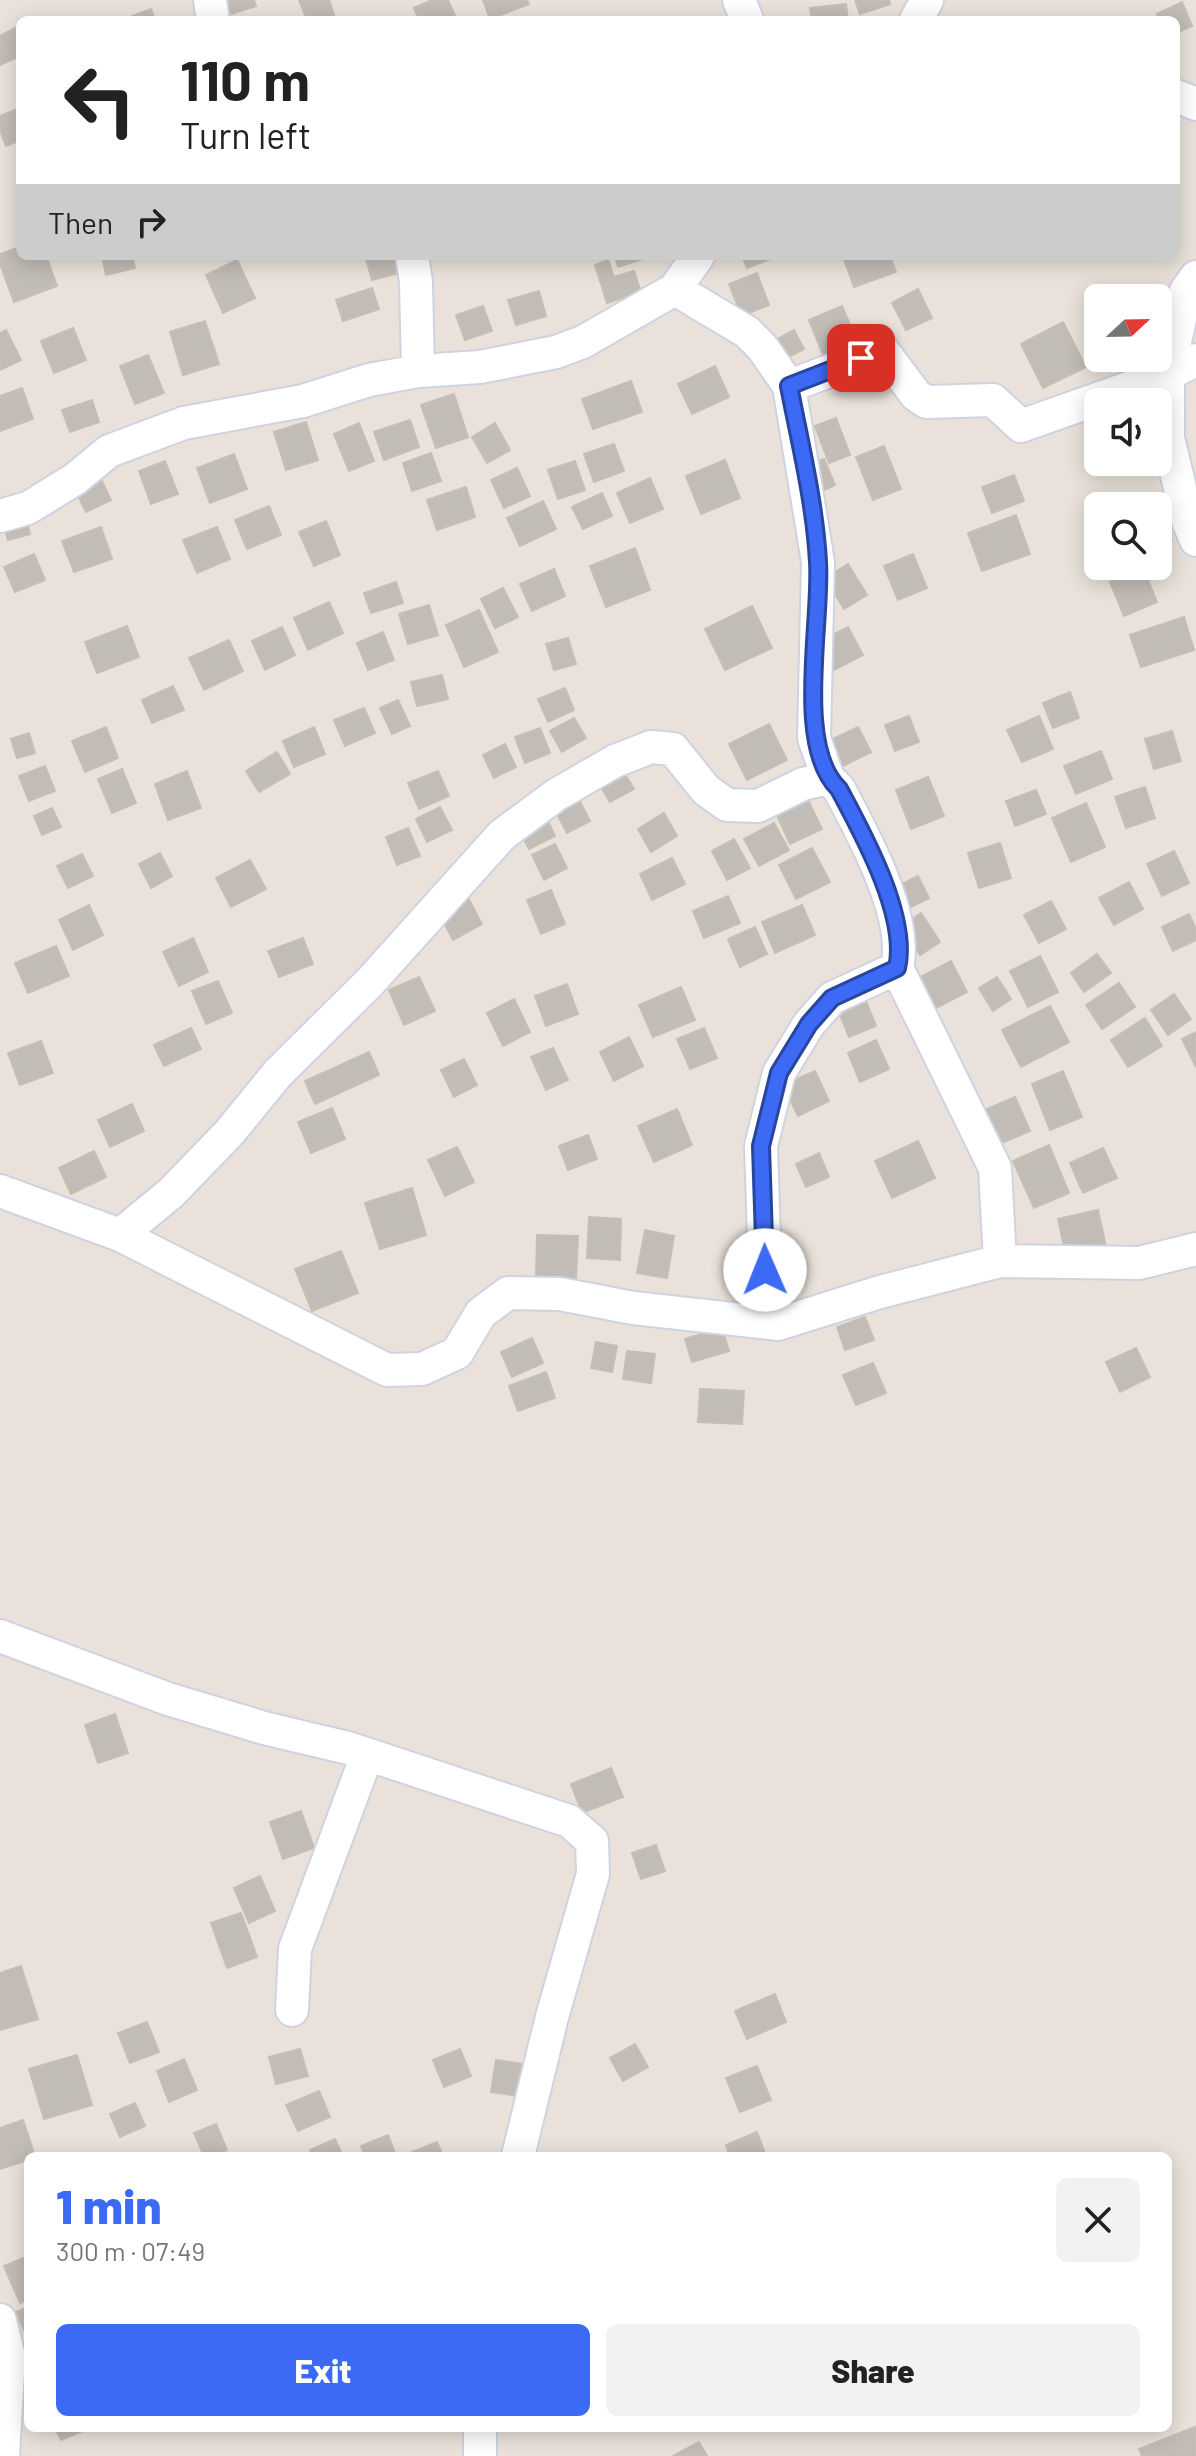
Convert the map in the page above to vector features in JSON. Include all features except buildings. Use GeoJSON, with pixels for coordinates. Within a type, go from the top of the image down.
{"type":"FeatureCollection","features":[{"type":"Feature","properties":{"kind":"street"},"geometry":{"type":"LineString","coordinates":[[413,260],[418,371]]}},
{"type":"Feature","properties":{"kind":"street"},"geometry":{"type":"LineString","coordinates":[[0,516],[28,508],[75,479],[109,451],[184,423],[303,401],[369,380],[418,371],[480,367],[556,352],[583,342],[675,289],[695,260]]}},
{"type":"Feature","properties":{"kind":"street"},"geometry":{"type":"LineString","coordinates":[[1196,277],[1186,291],[1182,367],[1168,438],[1188,521],[1196,540]]}},
{"type":"Feature","properties":{"kind":"street"},"geometry":{"type":"LineString","coordinates":[[675,289],[747,332],[762,347],[789,386],[818,562],[814,738],[828,778],[839,789],[880,872],[900,939],[897,968],[995,1168],[1000,1261]]}},
{"type":"Feature","properties":{"kind":"street"},"geometry":{"type":"LineString","coordinates":[[789,386],[883,351],[916,395],[926,402],[993,400],[1021,426],[1182,367]]}},
{"type":"Feature","properties":{"kind":"street"},"geometry":{"type":"LineString","coordinates":[[120,1235],[171,1193],[229,1133],[278,1073],[370,982],[502,835],[556,795],[615,761],[651,747],[673,749],[706,790],[727,805],[758,806],[803,784],[828,778]]}},
{"type":"Feature","properties":{"kind":"street"},"geometry":{"type":"LineString","coordinates":[[778,1324],[765,1270],[761,1146],[779,1073],[809,1024],[832,998],[897,968]]}},
{"type":"Feature","properties":{"kind":"street"},"geometry":{"type":"LineString","coordinates":[[0,1191],[120,1235],[387,1370],[422,1369],[457,1353],[481,1313],[508,1293],[560,1294],[633,1308],[778,1324],[880,1292],[1000,1261],[1139,1263],[1196,1249]]}},
{"type":"Feature","properties":{"kind":"street"},"geometry":{"type":"LineString","coordinates":[[0,1636],[168,1699],[367,1755],[569,1821],[592,1841],[593,1874],[552,2017],[519,2152]]}},
{"type":"Feature","properties":{"kind":"street"},"geometry":{"type":"LineString","coordinates":[[292,2010],[295,1949],[367,1755]]}},
{"type":"Feature","properties":{"kind":"street"},"geometry":{"type":"LineString","coordinates":[[0,2320],[18,2363],[3,2456]]}},
{"type":"Feature","properties":{"kind":"street"},"geometry":{"type":"LineString","coordinates":[[480,2432],[480,2456]]}},
{"type":"Feature","properties":{"kind":"route"},"geometry":{"type":"LineString","coordinates":[[765,1270],[761,1146],[779,1073],[809,1024],[832,998],[897,968],[901,953],[900,939],[880,872],[839,789],[828,778],[814,738],[818,562],[789,386],[861,358]]}}]}
